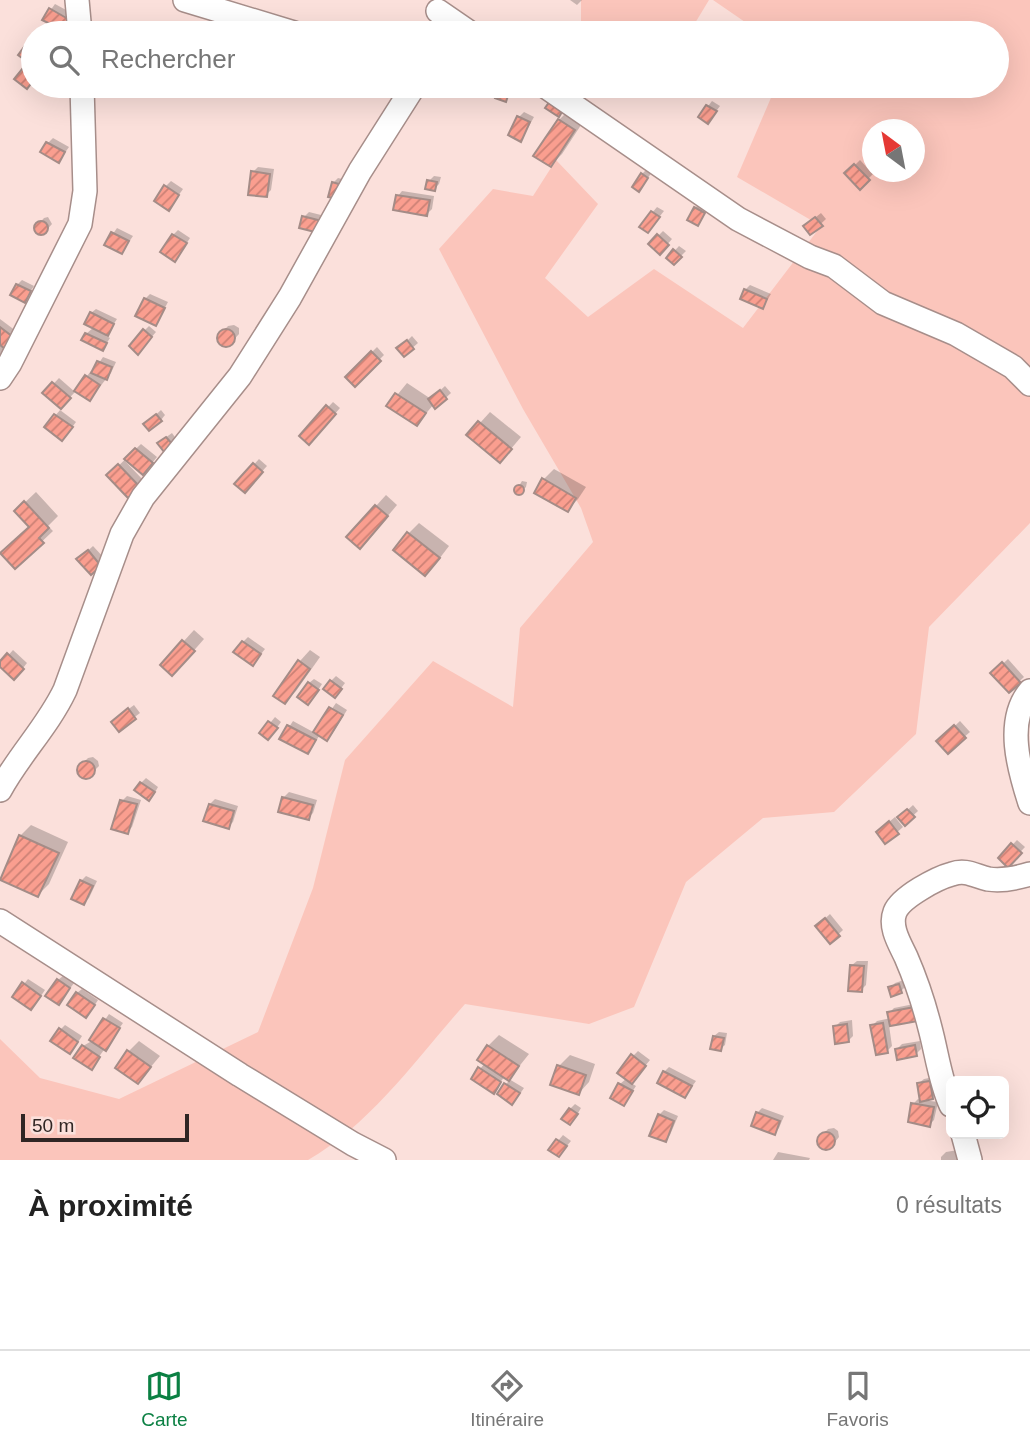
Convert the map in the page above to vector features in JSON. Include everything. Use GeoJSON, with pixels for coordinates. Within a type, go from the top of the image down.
{"type":"FeatureCollection","features":[{"type":"Feature","properties":{"kind":"street"},"geometry":{"type":"LineString","coordinates":[[77,0],[79,21]]}},
{"type":"Feature","properties":{"kind":"street"},"geometry":{"type":"LineString","coordinates":[[185,0],[254,21]]}},
{"type":"Feature","properties":{"kind":"street"},"geometry":{"type":"LineString","coordinates":[[0,377],[10,363],[80,224],[85,191],[82,98]]}},
{"type":"Feature","properties":{"kind":"street"},"geometry":{"type":"LineString","coordinates":[[0,790],[13,766],[55,712],[122,534],[143,498],[240,376],[290,297],[403,98]]}},
{"type":"Feature","properties":{"kind":"street"},"geometry":{"type":"LineString","coordinates":[[562,98],[738,219],[810,257],[834,266],[883,303],[957,334],[1013,367],[1030,384]]}},
{"type":"Feature","properties":{"kind":"street"},"geometry":{"type":"LineString","coordinates":[[1030,691],[1023,699],[1017,723],[1017,749],[1021,776],[1030,803]]}},
{"type":"Feature","properties":{"kind":"street"},"geometry":{"type":"LineString","coordinates":[[946,1094],[930,1027],[910,966],[893,926],[895,911],[902,901],[953,873],[968,872],[988,879],[1030,874]]}},
{"type":"Feature","properties":{"kind":"street"},"geometry":{"type":"LineString","coordinates":[[0,921],[228,1068],[384,1160]]}},
{"type":"Feature","properties":{"kind":"street"},"geometry":{"type":"LineString","coordinates":[[964,1139],[970,1160]]}},
{"type":"Feature","properties":{"kind":"shaded area"},"geometry":{"type":"Polygon","coordinates":[[[581,0],[709,0],[696,21],[581,21],[581,0]]]}},
{"type":"Feature","properties":{"kind":"shaded area"},"geometry":{"type":"Polygon","coordinates":[[[713,0],[1030,0],[1030,523],[929,627],[916,734],[834,812],[763,818],[686,882],[634,1007],[589,1024],[465,1004],[373,1109],[331,1145],[308,1160],[0,1160],[0,1039],[40,1078],[119,1099],[258,1032],[313,888],[345,760],[433,661],[513,707],[520,628],[593,542],[581,508],[523,409],[439,249],[493,189],[533,196],[556,160],[598,204],[545,278],[588,317],[654,269],[743,328],[821,226],[737,177],[771,98],[1009,98],[1009,21],[744,21],[713,0]]]}},
{"type":"Feature","properties":{"kind":"building"},"geometry":{"type":"Polygon","coordinates":[[[49,8],[72,21],[44,21],[42,20],[49,8]]]}},
{"type":"Feature","properties":{"kind":"building"},"geometry":{"type":"Polygon","coordinates":[[[21,70],[21,84],[14,79],[21,70]]]}},
{"type":"Feature","properties":{"kind":"building"},"geometry":{"type":"Polygon","coordinates":[[[550,101],[563,110],[559,117],[545,108],[550,101]]]}},
{"type":"Feature","properties":{"kind":"building"},"geometry":{"type":"Polygon","coordinates":[[[706,105],[717,111],[708,124],[698,117],[706,105]]]}},
{"type":"Feature","properties":{"kind":"building"},"geometry":{"type":"Polygon","coordinates":[[[517,116],[530,122],[521,142],[508,135],[517,116]]]}},
{"type":"Feature","properties":{"kind":"building"},"geometry":{"type":"Polygon","coordinates":[[[558,119],[575,130],[551,167],[533,156],[558,119]]]}},
{"type":"Feature","properties":{"kind":"building"},"geometry":{"type":"Polygon","coordinates":[[[46,142],[65,152],[59,163],[40,152],[46,142]]]}},
{"type":"Feature","properties":{"kind":"building"},"geometry":{"type":"Polygon","coordinates":[[[854,164],[862,172],[862,182],[868,182],[860,190],[844,173],[854,164]]]}},
{"type":"Feature","properties":{"kind":"building"},"geometry":{"type":"Polygon","coordinates":[[[251,171],[270,174],[267,197],[248,195],[251,171]]]}},
{"type":"Feature","properties":{"kind":"building"},"geometry":{"type":"Polygon","coordinates":[[[641,173],[648,178],[639,192],[632,187],[641,173]]]}},
{"type":"Feature","properties":{"kind":"building"},"geometry":{"type":"Polygon","coordinates":[[[427,180],[437,182],[435,191],[425,189],[427,180]]]}},
{"type":"Feature","properties":{"kind":"building"},"geometry":{"type":"Polygon","coordinates":[[[332,182],[342,185],[338,199],[328,197],[332,182]]]}},
{"type":"Feature","properties":{"kind":"building"},"geometry":{"type":"Polygon","coordinates":[[[164,185],[179,195],[169,211],[154,201],[164,185]]]}},
{"type":"Feature","properties":{"kind":"building"},"geometry":{"type":"Polygon","coordinates":[[[396,195],[430,200],[427,216],[393,210],[396,195]]]}},
{"type":"Feature","properties":{"kind":"building"},"geometry":{"type":"Polygon","coordinates":[[[694,207],[705,213],[698,226],[687,220],[694,207]]]}},
{"type":"Feature","properties":{"kind":"building"},"geometry":{"type":"Polygon","coordinates":[[[651,211],[660,217],[648,233],[639,227],[651,211]]]}},
{"type":"Feature","properties":{"kind":"building"},"geometry":{"type":"Polygon","coordinates":[[[302,216],[322,221],[319,233],[299,228],[302,216]]]}},
{"type":"Feature","properties":{"kind":"building"},"geometry":{"type":"Polygon","coordinates":[[[815,217],[823,226],[810,235],[803,226],[815,217]]]}},
{"type":"Feature","properties":{"kind":"building"},"geometry":{"type":"Polygon","coordinates":[[[38,221],[44,221],[48,228],[44,235],[38,235],[34,231],[34,225],[38,221]]]}},
{"type":"Feature","properties":{"kind":"building"},"geometry":{"type":"Polygon","coordinates":[[[111,232],[129,241],[122,254],[104,245],[111,232]]]}},
{"type":"Feature","properties":{"kind":"building"},"geometry":{"type":"Polygon","coordinates":[[[172,234],[187,243],[175,262],[160,252],[172,234]]]}},
{"type":"Feature","properties":{"kind":"building"},"geometry":{"type":"Polygon","coordinates":[[[657,234],[669,245],[660,255],[648,244],[657,234]]]}},
{"type":"Feature","properties":{"kind":"building"},"geometry":{"type":"Polygon","coordinates":[[[673,249],[682,257],[674,265],[666,258],[673,249]]]}},
{"type":"Feature","properties":{"kind":"building"},"geometry":{"type":"Polygon","coordinates":[[[16,284],[31,291],[25,303],[10,295],[16,284]]]}},
{"type":"Feature","properties":{"kind":"building"},"geometry":{"type":"Polygon","coordinates":[[[744,289],[767,299],[763,309],[740,299],[744,289]]]}},
{"type":"Feature","properties":{"kind":"building"},"geometry":{"type":"Polygon","coordinates":[[[144,298],[165,308],[156,326],[135,316],[144,298]]]}},
{"type":"Feature","properties":{"kind":"building"},"geometry":{"type":"Polygon","coordinates":[[[90,312],[114,324],[108,336],[84,324],[90,312]]]}},
{"type":"Feature","properties":{"kind":"building"},"geometry":{"type":"Polygon","coordinates":[[[0,327],[13,337],[4,348],[0,345],[0,327]]]}},
{"type":"Feature","properties":{"kind":"building"},"geometry":{"type":"Polygon","coordinates":[[[143,329],[152,337],[138,355],[129,346],[143,329]]]}},
{"type":"Feature","properties":{"kind":"building"},"geometry":{"type":"Polygon","coordinates":[[[226,329],[232,332],[235,338],[232,344],[226,347],[220,344],[217,338],[220,332],[226,329]]]}},
{"type":"Feature","properties":{"kind":"building"},"geometry":{"type":"Polygon","coordinates":[[[85,333],[107,343],[103,351],[81,340],[85,333]]]}},
{"type":"Feature","properties":{"kind":"building"},"geometry":{"type":"Polygon","coordinates":[[[407,340],[414,349],[404,357],[396,348],[407,340]]]}},
{"type":"Feature","properties":{"kind":"building"},"geometry":{"type":"Polygon","coordinates":[[[371,351],[381,361],[355,387],[345,377],[371,351]]]}},
{"type":"Feature","properties":{"kind":"building"},"geometry":{"type":"Polygon","coordinates":[[[97,361],[112,367],[107,380],[91,373],[97,361]]]}},
{"type":"Feature","properties":{"kind":"building"},"geometry":{"type":"Polygon","coordinates":[[[85,375],[100,385],[90,401],[74,391],[85,375]]]}},
{"type":"Feature","properties":{"kind":"building"},"geometry":{"type":"Polygon","coordinates":[[[52,382],[71,398],[61,409],[42,393],[52,382]]]}},
{"type":"Feature","properties":{"kind":"building"},"geometry":{"type":"Polygon","coordinates":[[[440,390],[447,399],[435,409],[428,399],[440,390]]]}},
{"type":"Feature","properties":{"kind":"building"},"geometry":{"type":"Polygon","coordinates":[[[395,393],[426,413],[417,426],[386,406],[395,393]]]}},
{"type":"Feature","properties":{"kind":"building"},"geometry":{"type":"Polygon","coordinates":[[[326,405],[336,414],[309,445],[299,436],[326,405]]]}},
{"type":"Feature","properties":{"kind":"building"},"geometry":{"type":"Polygon","coordinates":[[[54,414],[73,427],[62,441],[44,427],[54,414]]]}},
{"type":"Feature","properties":{"kind":"building"},"geometry":{"type":"Polygon","coordinates":[[[156,414],[162,421],[149,431],[143,424],[156,414]]]}},
{"type":"Feature","properties":{"kind":"building"},"geometry":{"type":"Polygon","coordinates":[[[478,421],[512,449],[500,463],[466,435],[478,421]]]}},
{"type":"Feature","properties":{"kind":"building"},"geometry":{"type":"Polygon","coordinates":[[[166,437],[174,446],[165,453],[157,443],[166,437]]]}},
{"type":"Feature","properties":{"kind":"building"},"geometry":{"type":"Polygon","coordinates":[[[135,448],[153,463],[143,475],[124,459],[135,448]]]}},
{"type":"Feature","properties":{"kind":"building"},"geometry":{"type":"Polygon","coordinates":[[[253,463],[263,472],[245,493],[234,484],[253,463]]]}},
{"type":"Feature","properties":{"kind":"building"},"geometry":{"type":"Polygon","coordinates":[[[118,464],[140,487],[128,498],[106,475],[118,464]]]}},
{"type":"Feature","properties":{"kind":"building"},"geometry":{"type":"Polygon","coordinates":[[[542,478],[576,498],[568,512],[534,493],[542,478]]]}},
{"type":"Feature","properties":{"kind":"building"},"geometry":{"type":"Polygon","coordinates":[[[519,485],[523,486],[523,494],[519,495],[515,494],[514,490],[515,486],[519,485]]]}},
{"type":"Feature","properties":{"kind":"building"},"geometry":{"type":"Polygon","coordinates":[[[24,501],[49,528],[39,538],[44,543],[15,569],[0,553],[29,527],[14,511],[24,501]]]}},
{"type":"Feature","properties":{"kind":"building"},"geometry":{"type":"Polygon","coordinates":[[[375,505],[388,516],[360,549],[346,537],[375,505]]]}},
{"type":"Feature","properties":{"kind":"building"},"geometry":{"type":"Polygon","coordinates":[[[407,532],[440,558],[425,576],[393,550],[407,532]]]}},
{"type":"Feature","properties":{"kind":"building"},"geometry":{"type":"Polygon","coordinates":[[[88,550],[101,566],[91,575],[76,559],[88,550]]]}},
{"type":"Feature","properties":{"kind":"building"},"geometry":{"type":"Polygon","coordinates":[[[182,640],[195,651],[172,676],[160,665],[182,640]]]}},
{"type":"Feature","properties":{"kind":"building"},"geometry":{"type":"Polygon","coordinates":[[[242,641],[261,654],[253,666],[233,652],[242,641]]]}},
{"type":"Feature","properties":{"kind":"building"},"geometry":{"type":"Polygon","coordinates":[[[7,653],[24,669],[14,680],[0,667],[0,661],[7,653]]]}},
{"type":"Feature","properties":{"kind":"building"},"geometry":{"type":"Polygon","coordinates":[[[298,660],[310,669],[285,704],[273,696],[298,660]]]}},
{"type":"Feature","properties":{"kind":"building"},"geometry":{"type":"Polygon","coordinates":[[[1002,662],[1021,683],[1009,693],[990,673],[1002,662]]]}},
{"type":"Feature","properties":{"kind":"building"},"geometry":{"type":"Polygon","coordinates":[[[330,680],[342,689],[335,698],[323,689],[330,680]]]}},
{"type":"Feature","properties":{"kind":"building"},"geometry":{"type":"Polygon","coordinates":[[[308,682],[319,690],[308,705],[297,697],[308,682]]]}},
{"type":"Feature","properties":{"kind":"building"},"geometry":{"type":"Polygon","coordinates":[[[329,707],[343,715],[327,741],[313,732],[329,707]]]}},
{"type":"Feature","properties":{"kind":"building"},"geometry":{"type":"Polygon","coordinates":[[[128,708],[136,719],[119,732],[111,722],[128,708]]]}},
{"type":"Feature","properties":{"kind":"building"},"geometry":{"type":"Polygon","coordinates":[[[268,721],[278,728],[268,740],[259,733],[268,721]]]}},
{"type":"Feature","properties":{"kind":"building"},"geometry":{"type":"Polygon","coordinates":[[[287,725],[316,740],[308,754],[279,739],[287,725]]]}},
{"type":"Feature","properties":{"kind":"building"},"geometry":{"type":"Polygon","coordinates":[[[954,725],[966,738],[948,754],[936,741],[954,725]]]}},
{"type":"Feature","properties":{"kind":"building"},"geometry":{"type":"Polygon","coordinates":[[[86,761],[94,766],[95,770],[90,778],[86,779],[78,774],[77,770],[82,762],[86,761]]]}},
{"type":"Feature","properties":{"kind":"building"},"geometry":{"type":"Polygon","coordinates":[[[140,782],[155,792],[149,801],[134,790],[140,782]]]}},
{"type":"Feature","properties":{"kind":"building"},"geometry":{"type":"Polygon","coordinates":[[[282,797],[313,805],[309,820],[278,812],[282,797]]]}},
{"type":"Feature","properties":{"kind":"building"},"geometry":{"type":"Polygon","coordinates":[[[120,800],[137,804],[128,834],[111,829],[120,800]]]}},
{"type":"Feature","properties":{"kind":"building"},"geometry":{"type":"Polygon","coordinates":[[[209,804],[234,811],[229,829],[203,821],[209,804]]]}},
{"type":"Feature","properties":{"kind":"building"},"geometry":{"type":"Polygon","coordinates":[[[907,809],[915,817],[905,826],[897,817],[907,809]]]}},
{"type":"Feature","properties":{"kind":"building"},"geometry":{"type":"Polygon","coordinates":[[[889,821],[899,834],[885,844],[876,832],[889,821]]]}},
{"type":"Feature","properties":{"kind":"building"},"geometry":{"type":"Polygon","coordinates":[[[19,835],[59,853],[38,897],[0,880],[19,835]]]}},
{"type":"Feature","properties":{"kind":"building"},"geometry":{"type":"Polygon","coordinates":[[[1011,843],[1022,853],[1008,868],[998,858],[1011,843]]]}},
{"type":"Feature","properties":{"kind":"building"},"geometry":{"type":"Polygon","coordinates":[[[80,880],[93,886],[84,905],[71,899],[80,880]]]}},
{"type":"Feature","properties":{"kind":"building"},"geometry":{"type":"Polygon","coordinates":[[[825,918],[840,936],[830,944],[815,926],[825,918]]]}},
{"type":"Feature","properties":{"kind":"building"},"geometry":{"type":"Polygon","coordinates":[[[850,965],[864,966],[862,992],[848,991],[850,965]]]}},
{"type":"Feature","properties":{"kind":"building"},"geometry":{"type":"Polygon","coordinates":[[[57,979],[70,988],[59,1005],[45,996],[57,979]]]}},
{"type":"Feature","properties":{"kind":"building"},"geometry":{"type":"Polygon","coordinates":[[[22,982],[41,996],[31,1010],[12,997],[22,982]]]}},
{"type":"Feature","properties":{"kind":"building"},"geometry":{"type":"Polygon","coordinates":[[[899,984],[902,993],[891,997],[888,987],[899,984]]]}},
{"type":"Feature","properties":{"kind":"building"},"geometry":{"type":"Polygon","coordinates":[[[76,992],[95,1005],[86,1018],[67,1005],[76,992]]]}},
{"type":"Feature","properties":{"kind":"building"},"geometry":{"type":"Polygon","coordinates":[[[915,1007],[918,1021],[890,1026],[887,1012],[915,1007]]]}},
{"type":"Feature","properties":{"kind":"building"},"geometry":{"type":"Polygon","coordinates":[[[103,1018],[120,1028],[106,1051],[89,1040],[103,1018]]]}},
{"type":"Feature","properties":{"kind":"building"},"geometry":{"type":"Polygon","coordinates":[[[883,1023],[888,1053],[876,1055],[870,1025],[883,1023]]]}},
{"type":"Feature","properties":{"kind":"building"},"geometry":{"type":"Polygon","coordinates":[[[847,1024],[849,1042],[835,1044],[833,1026],[847,1024]]]}},
{"type":"Feature","properties":{"kind":"building"},"geometry":{"type":"Polygon","coordinates":[[[59,1028],[78,1042],[70,1054],[50,1041],[59,1028]]]}},
{"type":"Feature","properties":{"kind":"building"},"geometry":{"type":"Polygon","coordinates":[[[713,1036],[724,1038],[721,1051],[710,1049],[713,1036]]]}},
{"type":"Feature","properties":{"kind":"building"},"geometry":{"type":"Polygon","coordinates":[[[82,1045],[100,1057],[92,1070],[73,1058],[82,1045]]]}},
{"type":"Feature","properties":{"kind":"building"},"geometry":{"type":"Polygon","coordinates":[[[487,1045],[519,1066],[509,1081],[477,1060],[487,1045]]]}},
{"type":"Feature","properties":{"kind":"building"},"geometry":{"type":"Polygon","coordinates":[[[915,1045],[917,1056],[897,1060],[895,1049],[915,1045]]]}},
{"type":"Feature","properties":{"kind":"building"},"geometry":{"type":"Polygon","coordinates":[[[127,1050],[151,1067],[138,1084],[115,1068],[127,1050]]]}},
{"type":"Feature","properties":{"kind":"building"},"geometry":{"type":"Polygon","coordinates":[[[631,1054],[646,1066],[632,1084],[617,1073],[631,1054]]]}},
{"type":"Feature","properties":{"kind":"building"},"geometry":{"type":"Polygon","coordinates":[[[557,1065],[586,1075],[579,1095],[550,1085],[557,1065]]]}},
{"type":"Feature","properties":{"kind":"building"},"geometry":{"type":"Polygon","coordinates":[[[478,1067],[501,1082],[494,1094],[471,1079],[478,1067]]]}},
{"type":"Feature","properties":{"kind":"building"},"geometry":{"type":"Polygon","coordinates":[[[663,1071],[692,1086],[685,1098],[657,1083],[663,1071]]]}},
{"type":"Feature","properties":{"kind":"building"},"geometry":{"type":"Polygon","coordinates":[[[930,1081],[933,1099],[920,1102],[917,1083],[930,1081]]]}},
{"type":"Feature","properties":{"kind":"building"},"geometry":{"type":"Polygon","coordinates":[[[504,1083],[520,1093],[512,1105],[497,1094],[504,1083]]]}},
{"type":"Feature","properties":{"kind":"building"},"geometry":{"type":"Polygon","coordinates":[[[618,1083],[633,1091],[624,1106],[610,1098],[618,1083]]]}},
{"type":"Feature","properties":{"kind":"building"},"geometry":{"type":"Polygon","coordinates":[[[911,1103],[934,1107],[930,1127],[908,1122],[911,1103]]]}},
{"type":"Feature","properties":{"kind":"building"},"geometry":{"type":"Polygon","coordinates":[[[569,1108],[578,1114],[570,1125],[561,1119],[569,1108]]]}},
{"type":"Feature","properties":{"kind":"building"},"geometry":{"type":"Polygon","coordinates":[[[756,1112],[780,1121],[775,1135],[751,1126],[756,1112]]]}},
{"type":"Feature","properties":{"kind":"building"},"geometry":{"type":"Polygon","coordinates":[[[658,1114],[674,1121],[666,1142],[649,1136],[658,1114]]]}},
{"type":"Feature","properties":{"kind":"building"},"geometry":{"type":"Polygon","coordinates":[[[826,1132],[834,1137],[835,1141],[830,1149],[826,1150],[818,1145],[817,1141],[822,1133],[826,1132]]]}},
{"type":"Feature","properties":{"kind":"building"},"geometry":{"type":"Polygon","coordinates":[[[556,1139],[567,1146],[559,1157],[548,1150],[556,1139]]]}}]}
